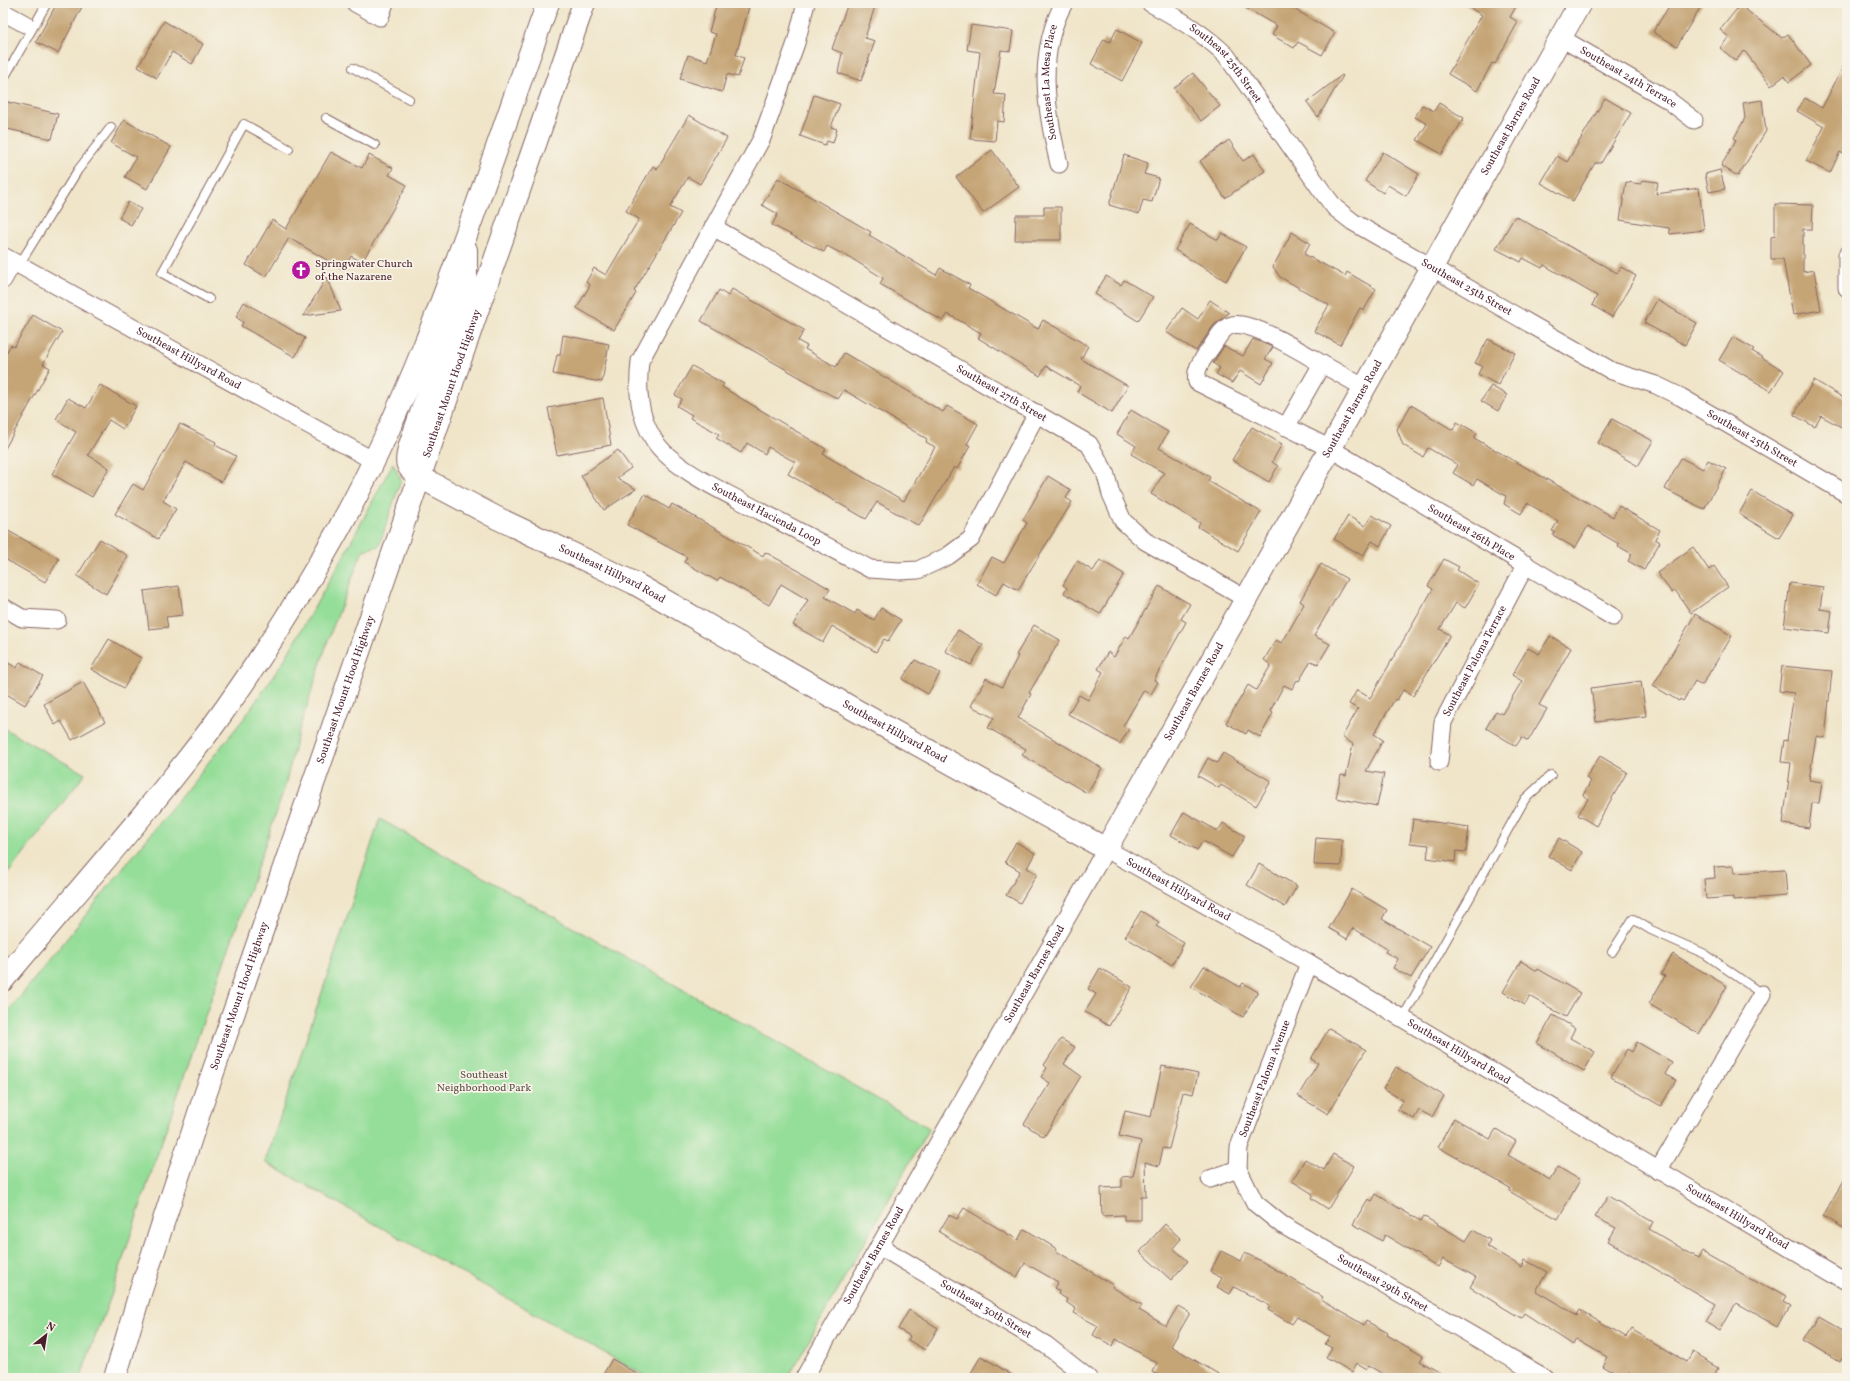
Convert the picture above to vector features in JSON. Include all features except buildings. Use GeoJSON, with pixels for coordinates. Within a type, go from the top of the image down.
{"type":"FeatureCollection","features":[{"type":"Feature","properties":{"kind":"main road"},"geometry":{"type":"LineString","coordinates":[[3,980],[125,836],[213,725],[262,653],[321,561],[374,461],[410,384],[466,235],[548,3]]}},
{"type":"Feature","properties":{"kind":"main road","name":"Southeast Mount Hood Highway"},"geometry":{"type":"LineString","coordinates":[[115,1378],[139,1296],[202,1104],[584,3]]}},
{"type":"Feature","properties":{"kind":"main road","name":"Southeast Barnes Road"},"geometry":{"type":"LineString","coordinates":[[1106,849],[1580,3]]}},
{"type":"Feature","properties":{"kind":"main road","name":"Southeast Hillyard Road"},"geometry":{"type":"LineString","coordinates":[[466,235],[466,283],[410,445],[407,458],[407,467],[412,472],[497,518],[634,583],[857,711],[1106,849]]}},
{"type":"Feature","properties":{"kind":"street"},"geometry":{"type":"LineString","coordinates":[[355,3],[383,10]]}},
{"type":"Feature","properties":{"kind":"street","name":"Southeast Hacienda Loop"},"geometry":{"type":"LineString","coordinates":[[806,3],[796,43],[762,138],[640,361],[637,389],[643,417],[654,441],[672,460],[703,480],[870,569],[899,571],[918,570],[948,556],[971,539],[1037,413]]}},
{"type":"Feature","properties":{"kind":"street","name":"Southeast La Mesa Place"},"geometry":{"type":"LineString","coordinates":[[1059,164],[1046,94],[1045,72],[1047,50],[1052,30],[1064,3]]}},
{"type":"Feature","properties":{"kind":"street","name":"Southeast 25th Street"},"geometry":{"type":"LineString","coordinates":[[1150,3],[1190,25],[1209,38],[1226,55],[1335,208],[1353,222],[1612,371],[1656,385],[1681,397],[1847,494]]}},
{"type":"Feature","properties":{"kind":"street"},"geometry":{"type":"LineString","coordinates":[[3,12],[25,24]]}},
{"type":"Feature","properties":{"kind":"street","name":"Southeast 24th Terrace"},"geometry":{"type":"LineString","coordinates":[[1561,38],[1668,100],[1694,120]]}},
{"type":"Feature","properties":{"kind":"street","name":"Southeast 27th Street"},"geometry":{"type":"LineString","coordinates":[[713,227],[1089,444],[1106,472],[1111,494],[1123,521],[1145,541],[1246,599]]}},
{"type":"Feature","properties":{"kind":"street"},"geometry":{"type":"LineString","coordinates":[[1847,255],[1847,288]]}},
{"type":"Feature","properties":{"kind":"street"},"geometry":{"type":"LineString","coordinates":[[3,280],[12,261]]}},
{"type":"Feature","properties":{"kind":"street","name":"Southeast Hillyard Road"},"geometry":{"type":"LineString","coordinates":[[12,261],[374,461]]}},
{"type":"Feature","properties":{"kind":"street","name":"Southeast 26th Place"},"geometry":{"type":"LineString","coordinates":[[1322,364],[1264,332],[1251,327],[1232,324],[1225,328],[1199,365],[1196,376],[1197,382],[1330,449],[1526,564],[1612,617]]}},
{"type":"Feature","properties":{"kind":"street"},"geometry":{"type":"LineString","coordinates":[[1286,427],[1322,364],[1365,388]]}},
{"type":"Feature","properties":{"kind":"street","name":"Southeast Paloma Terrace"},"geometry":{"type":"LineString","coordinates":[[1439,762],[1443,722],[1526,564]]}},
{"type":"Feature","properties":{"kind":"street"},"geometry":{"type":"LineString","coordinates":[[3,607],[22,618],[57,620]]}},
{"type":"Feature","properties":{"kind":"street","name":"Southeast Hillyard Road"},"geometry":{"type":"LineString","coordinates":[[1106,849],[1310,963],[1847,1282]]}},
{"type":"Feature","properties":{"kind":"street","name":"Southeast Barnes Road"},"geometry":{"type":"LineString","coordinates":[[804,1378],[1106,849]]}},
{"type":"Feature","properties":{"kind":"street","name":"Southeast Paloma Avenue"},"geometry":{"type":"LineString","coordinates":[[1238,1169],[1240,1147],[1310,963]]}},
{"type":"Feature","properties":{"kind":"street"},"geometry":{"type":"LineString","coordinates":[[1658,1171],[1762,994]]}},
{"type":"Feature","properties":{"kind":"street"},"geometry":{"type":"LineString","coordinates":[[1210,1179],[1238,1169]]}},
{"type":"Feature","properties":{"kind":"street","name":"Southeast 29th Street"},"geometry":{"type":"LineString","coordinates":[[1238,1169],[1255,1203],[1281,1224],[1545,1378]]}},
{"type":"Feature","properties":{"kind":"street","name":"Southeast 30th Street"},"geometry":{"type":"LineString","coordinates":[[879,1246],[1046,1345],[1088,1378]]}},
{"type":"Feature","properties":{"kind":"lane"},"geometry":{"type":"LineString","coordinates":[[3,80],[47,3]]}},
{"type":"Feature","properties":{"kind":"lane"},"geometry":{"type":"LineString","coordinates":[[353,68],[409,99]]}},
{"type":"Feature","properties":{"kind":"lane"},"geometry":{"type":"LineString","coordinates":[[326,118],[375,145]]}},
{"type":"Feature","properties":{"kind":"lane"},"geometry":{"type":"LineString","coordinates":[[209,299],[162,273],[244,124],[290,149]]}},
{"type":"Feature","properties":{"kind":"lane"},"geometry":{"type":"LineString","coordinates":[[12,261],[111,127]]}},
{"type":"Feature","properties":{"kind":"lane"},"geometry":{"type":"LineString","coordinates":[[1402,1019],[1526,799],[1551,775]]}},
{"type":"Feature","properties":{"kind":"lane"},"geometry":{"type":"LineString","coordinates":[[1612,952],[1633,919],[1651,930],[1705,954],[1762,994]]}},
{"type":"Feature","properties":{"kind":"green space"},"geometry":{"type":"Polygon","coordinates":[[[393,463],[401,480],[379,546],[363,550],[329,637],[297,737],[284,790],[175,1102],[113,1290],[81,1378],[3,1378],[3,1018],[245,717],[283,662],[343,557],[393,463]]]}},
{"type":"Feature","properties":{"kind":"green space"},"geometry":{"type":"Polygon","coordinates":[[[3,728],[85,774],[3,880],[3,728]]]}},
{"type":"Feature","properties":{"kind":"green space","name":"Southeast Neighborhood Park"},"geometry":{"type":"Polygon","coordinates":[[[380,819],[929,1128],[788,1378],[649,1378],[265,1162],[380,819]]]}},
{"type":"Feature","properties":{"kind":"place","name":"Springwater Church of the Nazarene"},"geometry":{"type":"Point","coordinates":[301,270]}}]}
